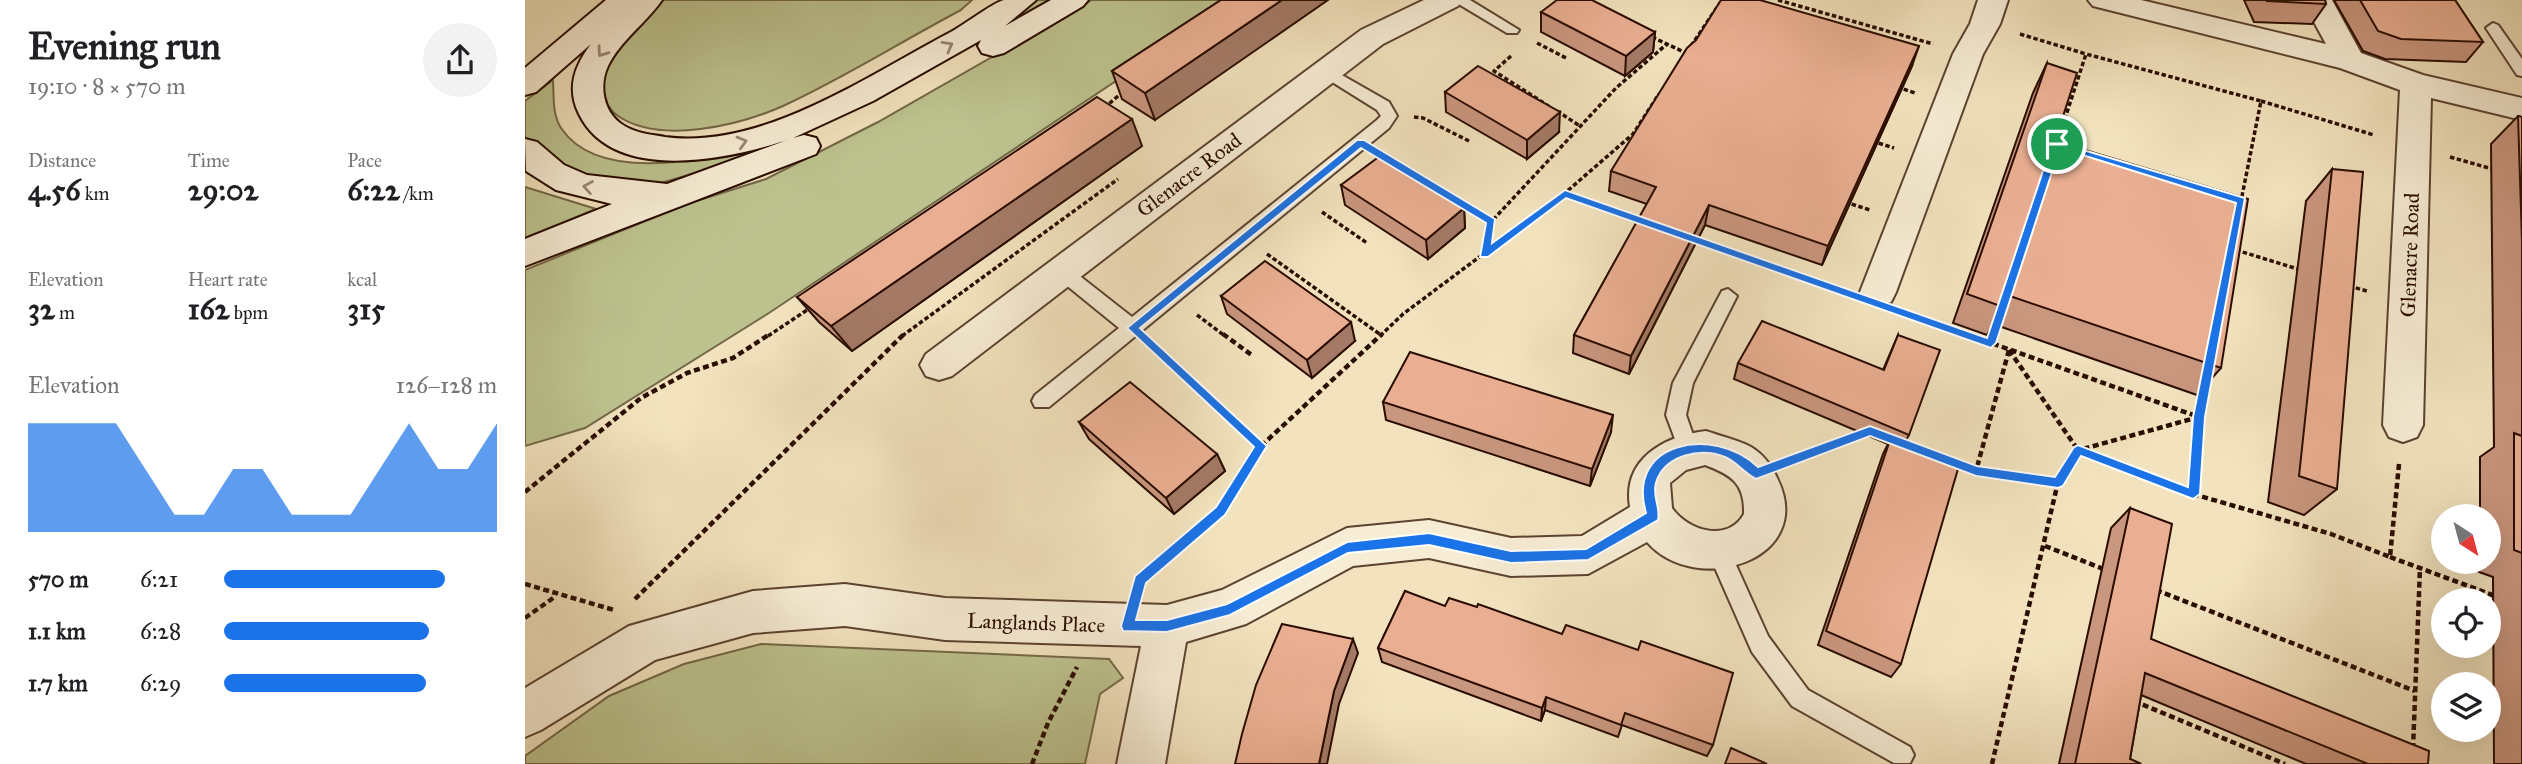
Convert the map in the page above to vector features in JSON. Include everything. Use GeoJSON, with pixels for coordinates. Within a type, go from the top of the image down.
{"type":"FeatureCollection","features":[{"type":"Feature","properties":{"kind":"street"},"geometry":{"type":"LineString","coordinates":[[525,85],[623,0]]}},
{"type":"Feature","properties":{"kind":"street"},"geometry":{"type":"LineString","coordinates":[[647,0],[605,46],[588,80],[588,98],[593,115],[607,130],[628,141],[655,148],[690,150],[742,142],[866,92],[976,31],[1021,0]]}},
{"type":"Feature","properties":{"kind":"street"},"geometry":{"type":"LineString","coordinates":[[525,253],[834,134],[1073,0]]}},
{"type":"Feature","properties":{"kind":"street","name":"Glenacre Road"},"geometry":{"type":"LineString","coordinates":[[939,365],[1372,37],[1448,0]]}},
{"type":"Feature","properties":{"kind":"street"},"geometry":{"type":"LineString","coordinates":[[2103,0],[2142,4],[2349,60],[2416,84],[2522,109]]}},
{"type":"Feature","properties":{"kind":"street"},"geometry":{"type":"LineString","coordinates":[[2317,0],[2349,60]]}},
{"type":"Feature","properties":{"kind":"street"},"geometry":{"type":"LineString","coordinates":[[1875,298],[1968,54],[1989,12]]}},
{"type":"Feature","properties":{"kind":"street","name":"Glenacre Road"},"geometry":{"type":"LineString","coordinates":[[2403,425],[2416,84]]}},
{"type":"Feature","properties":{"kind":"street"},"geometry":{"type":"LineString","coordinates":[[525,150],[534,162],[573,184],[634,194],[680,192]]}},
{"type":"Feature","properties":{"kind":"street"},"geometry":{"type":"LineString","coordinates":[[1706,447],[1742,460],[1756,473],[1765,490],[1767,507],[1762,523],[1745,542],[1719,552],[1698,550],[1679,543],[1663,531],[1653,516],[1648,499],[1650,482],[1658,467],[1671,456],[1688,449],[1706,447]]}},
{"type":"Feature","properties":{"kind":"street","name":"Langlands Place"},"geometry":{"type":"LineString","coordinates":[[525,714],[645,641],[753,612],[845,605],[945,619],[1131,626],[1230,609],[1347,547],[1429,539],[1511,557],[1588,555],[1653,516]]}},
{"type":"Feature","properties":{"kind":"street"},"geometry":{"type":"LineString","coordinates":[[1131,626],[1141,764]]}},
{"type":"Feature","properties":{"kind":"lane"},"geometry":{"type":"LineString","coordinates":[[1459,0],[1512,30]]}},
{"type":"Feature","properties":{"kind":"lane"},"geometry":{"type":"LineString","coordinates":[[2493,28],[2522,71]]}},
{"type":"Feature","properties":{"kind":"lane"},"geometry":{"type":"LineString","coordinates":[[1042,401],[1360,143],[1389,116],[1383,106],[1326,71]]}},
{"type":"Feature","properties":{"kind":"lane"},"geometry":{"type":"LineString","coordinates":[[1061,271],[1133,328]]}},
{"type":"Feature","properties":{"kind":"lane"},"geometry":{"type":"LineString","coordinates":[[1688,449],[1677,415],[1683,383],[1728,296]]}},
{"type":"Feature","properties":{"kind":"lane"},"geometry":{"type":"LineString","coordinates":[[1719,552],[1761,644],[1800,698],[1902,755]]}},
{"type":"Feature","properties":{"kind":"path"},"geometry":{"type":"LineString","coordinates":[[1645,33],[1686,54],[1722,0]]}},
{"type":"Feature","properties":{"kind":"path"},"geometry":{"type":"LineString","coordinates":[[1778,0],[1968,54]]}},
{"type":"Feature","properties":{"kind":"path"},"geometry":{"type":"LineString","coordinates":[[1989,12],[2086,54],[2261,101],[2239,213]]}},
{"type":"Feature","properties":{"kind":"path"},"geometry":{"type":"LineString","coordinates":[[1702,29],[1715,33]]}},
{"type":"Feature","properties":{"kind":"path"},"geometry":{"type":"LineString","coordinates":[[1484,254],[1491,222],[1616,88],[1668,44]]}},
{"type":"Feature","properties":{"kind":"path"},"geometry":{"type":"LineString","coordinates":[[2052,156],[2086,54]]}},
{"type":"Feature","properties":{"kind":"path"},"geometry":{"type":"LineString","coordinates":[[1512,55],[1494,71],[1580,126]]}},
{"type":"Feature","properties":{"kind":"path"},"geometry":{"type":"LineString","coordinates":[[1884,83],[1950,103]]}},
{"type":"Feature","properties":{"kind":"path"},"geometry":{"type":"LineString","coordinates":[[1095,115],[1132,85]]}},
{"type":"Feature","properties":{"kind":"path"},"geometry":{"type":"LineString","coordinates":[[1032,764],[1048,723],[1131,626],[1140,580],[1221,511],[1261,446],[1381,335],[1565,193],[1633,134],[1663,88]]}},
{"type":"Feature","properties":{"kind":"path"},"geometry":{"type":"LineString","coordinates":[[1389,116],[1423,118],[1469,141]]}},
{"type":"Feature","properties":{"kind":"path"},"geometry":{"type":"LineString","coordinates":[[1633,134],[1646,138]]}},
{"type":"Feature","properties":{"kind":"path"},"geometry":{"type":"LineString","coordinates":[[1864,138],[1928,159]]}},
{"type":"Feature","properties":{"kind":"path"},"geometry":{"type":"LineString","coordinates":[[1360,143],[1491,222]]}},
{"type":"Feature","properties":{"kind":"path"},"geometry":{"type":"LineString","coordinates":[[2057,144],[2070,148]]}},
{"type":"Feature","properties":{"kind":"path"},"geometry":{"type":"LineString","coordinates":[[1565,193],[1655,225]]}},
{"type":"Feature","properties":{"kind":"path"},"geometry":{"type":"LineString","coordinates":[[1296,195],[1367,243]]}},
{"type":"Feature","properties":{"kind":"path"},"geometry":{"type":"LineString","coordinates":[[2228,197],[2241,201]]}},
{"type":"Feature","properties":{"kind":"path"},"geometry":{"type":"LineString","coordinates":[[1840,200],[1904,221]]}},
{"type":"Feature","properties":{"kind":"path"},"geometry":{"type":"LineString","coordinates":[[1681,234],[1875,298],[2009,350],[2199,417]]}},
{"type":"Feature","properties":{"kind":"path"},"geometry":{"type":"LineString","coordinates":[[1243,238],[1381,335]]}},
{"type":"Feature","properties":{"kind":"path"},"geometry":{"type":"LineString","coordinates":[[2230,256],[2232,249],[2308,272]]}},
{"type":"Feature","properties":{"kind":"path"},"geometry":{"type":"LineString","coordinates":[[2345,284],[2408,304]]}},
{"type":"Feature","properties":{"kind":"path"},"geometry":{"type":"LineString","coordinates":[[1172,297],[1253,356]]}},
{"type":"Feature","properties":{"kind":"path"},"geometry":{"type":"LineString","coordinates":[[525,492],[641,398],[687,373],[733,358],[820,301]]}},
{"type":"Feature","properties":{"kind":"path"},"geometry":{"type":"LineString","coordinates":[[1991,343],[2002,308]]}},
{"type":"Feature","properties":{"kind":"path"},"geometry":{"type":"LineString","coordinates":[[1133,328],[1261,446]]}},
{"type":"Feature","properties":{"kind":"path"},"geometry":{"type":"LineString","coordinates":[[2009,350],[2078,450],[2193,494],[2331,534],[2509,601]]}},
{"type":"Feature","properties":{"kind":"path"},"geometry":{"type":"LineString","coordinates":[[1976,471],[2009,350]]}},
{"type":"Feature","properties":{"kind":"path"},"geometry":{"type":"LineString","coordinates":[[2193,494],[2199,417],[2206,379]]}},
{"type":"Feature","properties":{"kind":"path"},"geometry":{"type":"LineString","coordinates":[[1992,764],[2058,482],[2078,450],[2199,417]]}},
{"type":"Feature","properties":{"kind":"path"},"geometry":{"type":"LineString","coordinates":[[2390,557],[2403,425]]}},
{"type":"Feature","properties":{"kind":"path"},"geometry":{"type":"LineString","coordinates":[[1756,473],[1870,431]]}},
{"type":"Feature","properties":{"kind":"path"},"geometry":{"type":"LineString","coordinates":[[1941,458],[1976,471],[2058,482]]}},
{"type":"Feature","properties":{"kind":"path"},"geometry":{"type":"LineString","coordinates":[[2045,546],[2118,575]]}},
{"type":"Feature","properties":{"kind":"path"},"geometry":{"type":"LineString","coordinates":[[2413,752],[2420,568]]}},
{"type":"Feature","properties":{"kind":"path"},"geometry":{"type":"LineString","coordinates":[[2152,601],[2154,589],[2415,691]]}},
{"type":"Feature","properties":{"kind":"path"},"geometry":{"type":"LineString","coordinates":[[525,618],[557,595]]}},
{"type":"Feature","properties":{"kind":"path"},"geometry":{"type":"LineString","coordinates":[[2131,713],[2136,688]]}},
{"type":"Feature","properties":{"kind":"path"},"geometry":{"type":"LineString","coordinates":[[2133,701],[2285,764]]}},
{"type":"Feature","properties":{"kind":"green space"},"geometry":{"type":"Polygon","coordinates":[[[651,0],[972,0],[961,10],[783,106],[745,120],[678,131],[636,125],[618,116],[602,93],[597,64],[651,0]]]}},
{"type":"Feature","properties":{"kind":"green space"},"geometry":{"type":"Polygon","coordinates":[[[1023,0],[1049,0],[835,119],[725,165],[653,185],[586,180],[537,153],[525,138],[525,101],[553,80],[555,111],[561,128],[577,145],[599,156],[623,161],[678,162],[751,148],[1023,0]]]}},
{"type":"Feature","properties":{"kind":"green space"},"geometry":{"type":"Polygon","coordinates":[[[1092,0],[1237,0],[769,313],[585,428],[525,446],[525,270],[687,204],[766,179],[878,122],[1092,0]]]}},
{"type":"Feature","properties":{"kind":"green space"},"geometry":{"type":"Polygon","coordinates":[[[525,187],[596,209],[525,238],[525,187]]]}},
{"type":"Feature","properties":{"kind":"green space"},"geometry":{"type":"Polygon","coordinates":[[[761,644],[1109,659],[1123,678],[1100,694],[1085,764],[525,764],[525,756],[609,696],[684,664],[761,644]]]}},
{"type":"Feature","properties":{"kind":"building"},"geometry":{"type":"Polygon","coordinates":[[[1221,0],[1282,0],[1145,93],[1112,71],[1221,0]]]}},
{"type":"Feature","properties":{"kind":"building"},"geometry":{"type":"Polygon","coordinates":[[[1557,0],[1592,0],[1655,32],[1626,56],[1541,12],[1557,0]]]}},
{"type":"Feature","properties":{"kind":"building"},"geometry":{"type":"Polygon","coordinates":[[[1721,0],[1760,0],[1919,46],[1828,246],[1709,205],[1631,356],[1574,335],[1656,187],[1611,171],[1687,48],[1696,40],[1721,0]]]}},
{"type":"Feature","properties":{"kind":"building"},"geometry":{"type":"Polygon","coordinates":[[[2325,0],[2326,4],[2267,1],[2325,0]]]}},
{"type":"Feature","properties":{"kind":"building"},"geometry":{"type":"Polygon","coordinates":[[[2360,0],[2455,0],[2483,42],[2401,39],[2378,31],[2360,0]]]}},
{"type":"Feature","properties":{"kind":"building"},"geometry":{"type":"Polygon","coordinates":[[[2047,63],[2077,73],[2055,141],[2248,199],[2221,368],[2007,295],[2003,307],[1967,294],[2047,63]]]}},
{"type":"Feature","properties":{"kind":"building"},"geometry":{"type":"Polygon","coordinates":[[[1478,66],[1560,112],[1527,140],[1445,92],[1478,66]]]}},
{"type":"Feature","properties":{"kind":"building"},"geometry":{"type":"Polygon","coordinates":[[[1097,97],[1132,119],[831,326],[797,297],[1097,97]]]}},
{"type":"Feature","properties":{"kind":"building"},"geometry":{"type":"Polygon","coordinates":[[[2518,116],[2522,117],[2522,241],[2518,116]]]}},
{"type":"Feature","properties":{"kind":"building"},"geometry":{"type":"Polygon","coordinates":[[[1380,156],[1464,208],[1426,240],[1341,185],[1380,156]]]}},
{"type":"Feature","properties":{"kind":"building"},"geometry":{"type":"Polygon","coordinates":[[[2332,169],[2363,172],[2337,489],[2299,476],[2332,169]]]}},
{"type":"Feature","properties":{"kind":"building"},"geometry":{"type":"Polygon","coordinates":[[[1265,261],[1351,322],[1307,360],[1221,296],[1265,261]]]}},
{"type":"Feature","properties":{"kind":"building"},"geometry":{"type":"Polygon","coordinates":[[[1762,321],[1884,370],[1898,335],[1940,350],[1909,435],[1738,363],[1762,321]]]}},
{"type":"Feature","properties":{"kind":"building"},"geometry":{"type":"Polygon","coordinates":[[[1410,352],[1613,415],[1592,469],[1383,402],[1410,352]]]}},
{"type":"Feature","properties":{"kind":"building"},"geometry":{"type":"Polygon","coordinates":[[[1130,382],[1217,454],[1166,498],[1079,422],[1130,382]]]}},
{"type":"Feature","properties":{"kind":"building"},"geometry":{"type":"Polygon","coordinates":[[[2514,433],[2522,436],[2522,553],[2514,550],[2514,433]]]}},
{"type":"Feature","properties":{"kind":"building"},"geometry":{"type":"Polygon","coordinates":[[[1891,437],[1960,462],[1901,664],[1826,631],[1891,437]]]}},
{"type":"Feature","properties":{"kind":"building"},"geometry":{"type":"Polygon","coordinates":[[[2130,508],[2172,524],[2151,639],[2429,751],[2428,764],[2368,764],[2145,673],[2130,759],[2141,764],[2075,764],[2130,508]]]}},
{"type":"Feature","properties":{"kind":"building"},"geometry":{"type":"Polygon","coordinates":[[[1405,591],[1445,606],[1449,598],[1477,607],[1478,604],[1562,634],[1566,625],[1638,650],[1641,641],[1733,673],[1713,745],[1625,713],[1621,725],[1546,697],[1542,708],[1378,648],[1405,591]]]}},
{"type":"Feature","properties":{"kind":"building"},"geometry":{"type":"Polygon","coordinates":[[[1282,624],[1353,639],[1334,691],[1319,764],[1235,764],[1256,685],[1282,624]]]}},
{"type":"Feature","properties":{"kind":"building"},"geometry":{"type":"Polygon","coordinates":[[[1731,748],[1767,764],[1725,764],[1731,748]]]}},
{"type":"Feature","properties":{"kind":"route"},"geometry":{"type":"LineString","coordinates":[[1360,143],[1491,222],[1484,254],[1565,193],[1991,343],[2057,144],[2241,201],[2199,417],[2193,494],[2078,450],[2058,482],[1976,471],[1870,431],[1756,473],[1742,460],[1726,452],[1706,447],[1688,449],[1671,456],[1658,467],[1650,482],[1648,499],[1653,516],[1588,555],[1511,557],[1429,539],[1347,547],[1230,609],[1167,626],[1128,626],[1140,580],[1221,511],[1261,446],[1133,328],[1360,143]]}}]}
